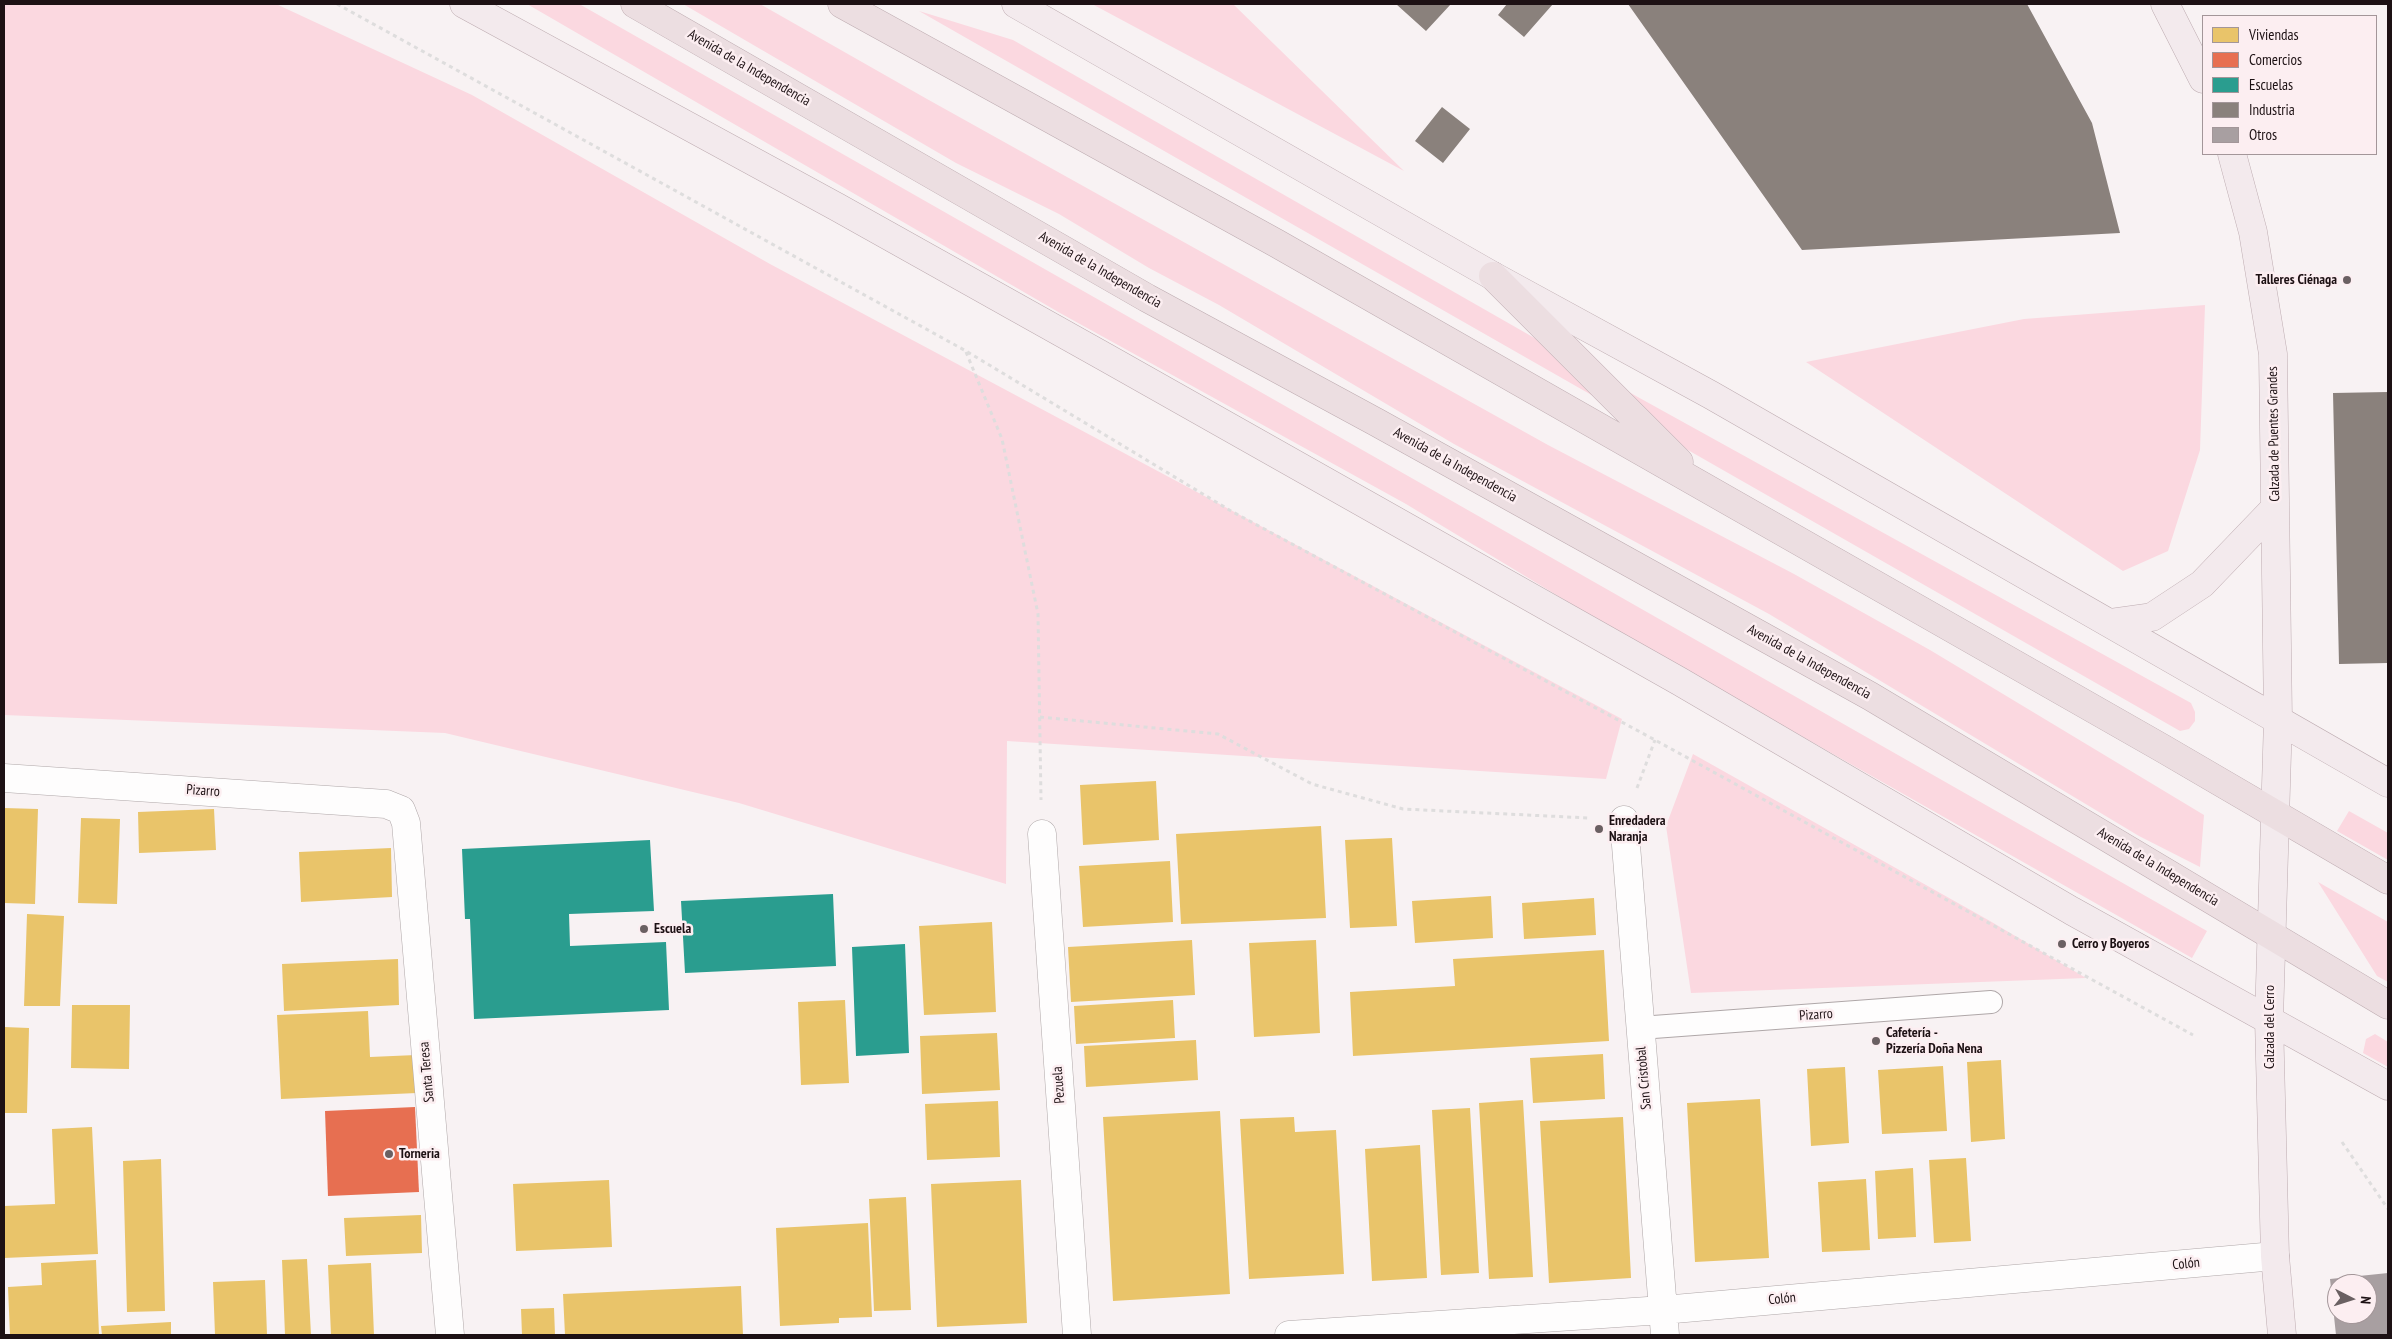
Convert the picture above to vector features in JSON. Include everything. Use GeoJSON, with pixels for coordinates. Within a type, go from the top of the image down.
{"type":"FeatureCollection","features":[{"type":"Feature","properties":{"kind":"highway","name":"Avenida de la Independencia"},"geometry":{"type":"LineString","coordinates":[[635,4],[1147,298],[1376,422],[1870,696],[2388,1004]]}},
{"type":"Feature","properties":{"kind":"highway"},"geometry":{"type":"LineString","coordinates":[[842,4],[1276,243],[2275,813],[2388,880]]}},
{"type":"Feature","properties":{"kind":"highway"},"geometry":{"type":"LineString","coordinates":[[1493,276],[1705,488]]}},
{"type":"Feature","properties":{"kind":"main road"},"geometry":{"type":"LineString","coordinates":[[464,4],[845,212],[1131,372],[1679,681],[2072,912],[2388,1086]]}},
{"type":"Feature","properties":{"kind":"main road"},"geometry":{"type":"LineString","coordinates":[[1016,4],[1493,276],[1711,395],[2388,783]]}},
{"type":"Feature","properties":{"kind":"main road"},"geometry":{"type":"LineString","coordinates":[[2165,4],[2202,77]]}},
{"type":"Feature","properties":{"kind":"main road","name":"Calzada de Puentes Grandes"},"geometry":{"type":"LineString","coordinates":[[2232,155],[2253,232],[2273,354],[2278,719]]}},
{"type":"Feature","properties":{"kind":"main road"},"geometry":{"type":"LineString","coordinates":[[2109,623],[2152,617],[2202,584],[2275,508]]}},
{"type":"Feature","properties":{"kind":"main road","name":"Calzada del Cerro"},"geometry":{"type":"LineString","coordinates":[[2278,719],[2269,1019],[2275,1256],[2282,1335]]}},
{"type":"Feature","properties":{"kind":"street","name":"Pizarro"},"geometry":{"type":"LineString","coordinates":[[4,778],[386,804],[401,810]]}},
{"type":"Feature","properties":{"kind":"street","name":"Santa Teresa"},"geometry":{"type":"LineString","coordinates":[[401,810],[406,823],[450,1335]]}},
{"type":"Feature","properties":{"kind":"street","name":"San Cristobal"},"geometry":{"type":"LineString","coordinates":[[1624,820],[1664,1322]]}},
{"type":"Feature","properties":{"kind":"street","name":"Pezuela"},"geometry":{"type":"LineString","coordinates":[[1042,834],[1076,1335]]}},
{"type":"Feature","properties":{"kind":"street","name":"Colón"},"geometry":{"type":"LineString","coordinates":[[1289,1335],[1664,1322],[2275,1256]]}},
{"type":"Feature","properties":{"kind":"lane","name":"Pizarro"},"geometry":{"type":"LineString","coordinates":[[1640,1028],[1991,1002]]}},
{"type":"Feature","properties":{"kind":"path"},"geometry":{"type":"LineString","coordinates":[[337,4],[966,351],[1231,511],[1656,740],[2193,1035]]}},
{"type":"Feature","properties":{"kind":"path"},"geometry":{"type":"LineString","coordinates":[[966,351],[1002,439],[1038,614],[1042,834]]}},
{"type":"Feature","properties":{"kind":"path"},"geometry":{"type":"LineString","coordinates":[[1040,717],[1218,734],[1312,784],[1403,809],[1624,820],[1656,740]]}},
{"type":"Feature","properties":{"kind":"path"},"geometry":{"type":"LineString","coordinates":[[2342,1142],[2388,1209]]}},
{"type":"Feature","properties":{"kind":"shaded area"},"geometry":{"type":"Polygon","coordinates":[[[4,4],[276,4],[472,95],[770,264],[1622,719],[1606,779],[1007,741],[1006,884],[739,803],[445,733],[4,715],[4,4]]]}},
{"type":"Feature","properties":{"kind":"shaded area"},"geometry":{"type":"Polygon","coordinates":[[[527,4],[581,5],[2207,931],[2192,958],[1606,625],[1406,504],[1060,313],[527,4]]]}},
{"type":"Feature","properties":{"kind":"shaded area"},"geometry":{"type":"Polygon","coordinates":[[[683,4],[760,4],[1548,445],[1794,574],[1930,650],[2204,815],[2200,867],[2139,836],[1769,614],[1454,444],[1219,305],[1149,268],[1059,214],[956,163],[683,4]]]}},
{"type":"Feature","properties":{"kind":"shaded area"},"geometry":{"type":"Polygon","coordinates":[[[1092,4],[1233,4],[1404,171],[1092,4]]]}},
{"type":"Feature","properties":{"kind":"shaded area"},"geometry":{"type":"Polygon","coordinates":[[[919,11],[1013,40],[1636,396],[2191,703],[2195,712],[2195,721],[2189,729],[2180,731],[919,11]]]}},
{"type":"Feature","properties":{"kind":"shaded area"},"geometry":{"type":"Polygon","coordinates":[[[2205,305],[2200,450],[2168,551],[2123,571],[1806,362],[2024,319],[2205,305]]]}},
{"type":"Feature","properties":{"kind":"shaded area"},"geometry":{"type":"Polygon","coordinates":[[[1693,754],[1990,921],[2086,978],[1691,993],[1666,826],[1693,754]]]}},
{"type":"Feature","properties":{"kind":"shaded area"},"geometry":{"type":"Polygon","coordinates":[[[2349,811],[2388,833],[2388,860],[2337,831],[2349,811]]]}},
{"type":"Feature","properties":{"kind":"shaded area"},"geometry":{"type":"Polygon","coordinates":[[[2318,882],[2388,922],[2388,982],[2377,976],[2318,882]]]}},
{"type":"Feature","properties":{"kind":"shaded area"},"geometry":{"type":"Polygon","coordinates":[[[2375,1034],[2388,1042],[2388,1067],[2363,1053],[2366,1039],[2375,1034]]]}},
{"type":"Feature","properties":{"kind":"building: Viviendas"},"geometry":{"type":"Polygon","coordinates":[[[1156,781],[1159,840],[1083,845],[1080,785],[1156,781]]]}},
{"type":"Feature","properties":{"kind":"building: Viviendas"},"geometry":{"type":"Polygon","coordinates":[[[4,808],[38,809],[35,904],[4,903],[4,808]]]}},
{"type":"Feature","properties":{"kind":"building: Viviendas"},"geometry":{"type":"Polygon","coordinates":[[[214,809],[216,850],[139,853],[138,812],[214,809]]]}},
{"type":"Feature","properties":{"kind":"building: Viviendas"},"geometry":{"type":"Polygon","coordinates":[[[81,818],[120,819],[117,904],[78,903],[81,818]]]}},
{"type":"Feature","properties":{"kind":"building: Viviendas"},"geometry":{"type":"Polygon","coordinates":[[[1321,826],[1326,918],[1181,924],[1176,834],[1321,826]]]}},
{"type":"Feature","properties":{"kind":"building: Viviendas"},"geometry":{"type":"Polygon","coordinates":[[[1392,838],[1397,926],[1350,928],[1345,840],[1392,838]]]}},
{"type":"Feature","properties":{"kind":"building: Viviendas"},"geometry":{"type":"Polygon","coordinates":[[[391,848],[392,897],[301,902],[299,852],[391,848]]]}},
{"type":"Feature","properties":{"kind":"building: Viviendas"},"geometry":{"type":"Polygon","coordinates":[[[1170,861],[1173,922],[1083,927],[1079,866],[1170,861]]]}},
{"type":"Feature","properties":{"kind":"building: Viviendas"},"geometry":{"type":"Polygon","coordinates":[[[1491,896],[1493,938],[1415,943],[1412,901],[1491,896]]]}},
{"type":"Feature","properties":{"kind":"building: Viviendas"},"geometry":{"type":"Polygon","coordinates":[[[1594,898],[1596,935],[1524,939],[1522,903],[1594,898]]]}},
{"type":"Feature","properties":{"kind":"building: Viviendas"},"geometry":{"type":"Polygon","coordinates":[[[27,914],[64,916],[60,1006],[24,1006],[27,914]]]}},
{"type":"Feature","properties":{"kind":"building: Viviendas"},"geometry":{"type":"Polygon","coordinates":[[[992,922],[996,1012],[924,1015],[919,926],[992,922]]]}},
{"type":"Feature","properties":{"kind":"building: Viviendas"},"geometry":{"type":"Polygon","coordinates":[[[1192,940],[1195,995],[1071,1002],[1068,947],[1192,940]]]}},
{"type":"Feature","properties":{"kind":"building: Viviendas"},"geometry":{"type":"Polygon","coordinates":[[[1316,940],[1320,1033],[1254,1037],[1249,943],[1316,940]]]}},
{"type":"Feature","properties":{"kind":"building: Viviendas"},"geometry":{"type":"Polygon","coordinates":[[[1604,950],[1609,1041],[1353,1056],[1350,992],[1455,986],[1453,959],[1604,950]]]}},
{"type":"Feature","properties":{"kind":"building: Viviendas"},"geometry":{"type":"Polygon","coordinates":[[[398,959],[399,1005],[284,1011],[282,964],[398,959]]]}},
{"type":"Feature","properties":{"kind":"building: Viviendas"},"geometry":{"type":"Polygon","coordinates":[[[845,1000],[849,1083],[801,1085],[798,1002],[845,1000]]]}},
{"type":"Feature","properties":{"kind":"building: Viviendas"},"geometry":{"type":"Polygon","coordinates":[[[1173,1000],[1175,1038],[1076,1044],[1074,1006],[1173,1000]]]}},
{"type":"Feature","properties":{"kind":"building: Viviendas"},"geometry":{"type":"Polygon","coordinates":[[[72,1005],[130,1005],[129,1069],[71,1068],[72,1005]]]}},
{"type":"Feature","properties":{"kind":"building: Viviendas"},"geometry":{"type":"Polygon","coordinates":[[[368,1011],[370,1057],[416,1055],[417,1093],[281,1099],[277,1015],[368,1011]]]}},
{"type":"Feature","properties":{"kind":"building: Viviendas"},"geometry":{"type":"Polygon","coordinates":[[[4,1027],[29,1028],[27,1113],[4,1113],[4,1027]]]}},
{"type":"Feature","properties":{"kind":"building: Viviendas"},"geometry":{"type":"Polygon","coordinates":[[[997,1033],[1000,1090],[922,1094],[920,1036],[997,1033]]]}},
{"type":"Feature","properties":{"kind":"building: Viviendas"},"geometry":{"type":"Polygon","coordinates":[[[1196,1040],[1198,1080],[1086,1087],[1084,1046],[1196,1040]]]}},
{"type":"Feature","properties":{"kind":"building: Viviendas"},"geometry":{"type":"Polygon","coordinates":[[[1603,1054],[1605,1099],[1533,1103],[1530,1058],[1603,1054]]]}},
{"type":"Feature","properties":{"kind":"building: Viviendas"},"geometry":{"type":"Polygon","coordinates":[[[2001,1060],[2005,1139],[1971,1142],[1967,1062],[2001,1060]]]}},
{"type":"Feature","properties":{"kind":"building: Viviendas"},"geometry":{"type":"Polygon","coordinates":[[[1943,1066],[1947,1131],[1882,1134],[1878,1070],[1943,1066]]]}},
{"type":"Feature","properties":{"kind":"building: Viviendas"},"geometry":{"type":"Polygon","coordinates":[[[1845,1067],[1849,1143],[1811,1146],[1807,1069],[1845,1067]]]}},
{"type":"Feature","properties":{"kind":"building: Viviendas"},"geometry":{"type":"Polygon","coordinates":[[[1760,1099],[1769,1258],[1695,1262],[1687,1103],[1760,1099]]]}},
{"type":"Feature","properties":{"kind":"building: Viviendas"},"geometry":{"type":"Polygon","coordinates":[[[1523,1100],[1533,1277],[1489,1279],[1479,1103],[1523,1100]]]}},
{"type":"Feature","properties":{"kind":"building: Viviendas"},"geometry":{"type":"Polygon","coordinates":[[[998,1101],[1000,1157],[927,1160],[925,1104],[998,1101]]]}},
{"type":"Feature","properties":{"kind":"building: Viviendas"},"geometry":{"type":"Polygon","coordinates":[[[1470,1108],[1479,1273],[1441,1275],[1432,1110],[1470,1108]]]}},
{"type":"Feature","properties":{"kind":"building: Viviendas"},"geometry":{"type":"Polygon","coordinates":[[[1220,1111],[1230,1294],[1113,1301],[1103,1117],[1220,1111]]]}},
{"type":"Feature","properties":{"kind":"building: Viviendas"},"geometry":{"type":"Polygon","coordinates":[[[1294,1117],[1295,1132],[1336,1130],[1344,1274],[1249,1279],[1240,1119],[1294,1117]]]}},
{"type":"Feature","properties":{"kind":"building: Viviendas"},"geometry":{"type":"Polygon","coordinates":[[[1623,1117],[1631,1278],[1549,1283],[1540,1121],[1623,1117]]]}},
{"type":"Feature","properties":{"kind":"building: Viviendas"},"geometry":{"type":"Polygon","coordinates":[[[92,1127],[98,1254],[4,1258],[4,1206],[55,1204],[52,1129],[92,1127]]]}},
{"type":"Feature","properties":{"kind":"building: Viviendas"},"geometry":{"type":"Polygon","coordinates":[[[1420,1145],[1427,1278],[1372,1281],[1365,1149],[1420,1145]]]}},
{"type":"Feature","properties":{"kind":"building: Viviendas"},"geometry":{"type":"Polygon","coordinates":[[[1966,1158],[1971,1241],[1934,1243],[1929,1160],[1966,1158]]]}},
{"type":"Feature","properties":{"kind":"building: Viviendas"},"geometry":{"type":"Polygon","coordinates":[[[161,1159],[165,1311],[127,1312],[123,1161],[161,1159]]]}},
{"type":"Feature","properties":{"kind":"building: Viviendas"},"geometry":{"type":"Polygon","coordinates":[[[1913,1168],[1916,1237],[1878,1239],[1875,1171],[1913,1168]]]}},
{"type":"Feature","properties":{"kind":"building: Viviendas"},"geometry":{"type":"Polygon","coordinates":[[[1866,1179],[1870,1250],[1822,1252],[1818,1182],[1866,1179]]]}},
{"type":"Feature","properties":{"kind":"building: Viviendas"},"geometry":{"type":"Polygon","coordinates":[[[609,1180],[612,1247],[516,1251],[513,1184],[609,1180]]]}},
{"type":"Feature","properties":{"kind":"building: Viviendas"},"geometry":{"type":"Polygon","coordinates":[[[1021,1180],[1027,1323],[937,1327],[931,1184],[1021,1180]]]}},
{"type":"Feature","properties":{"kind":"building: Viviendas"},"geometry":{"type":"Polygon","coordinates":[[[906,1197],[911,1310],[874,1311],[869,1199],[906,1197]]]}},
{"type":"Feature","properties":{"kind":"building: Viviendas"},"geometry":{"type":"Polygon","coordinates":[[[421,1215],[422,1253],[346,1256],[344,1218],[421,1215]]]}},
{"type":"Feature","properties":{"kind":"building: Viviendas"},"geometry":{"type":"Polygon","coordinates":[[[868,1223],[872,1317],[839,1318],[839,1323],[780,1326],[776,1228],[868,1223]]]}},
{"type":"Feature","properties":{"kind":"building: Viviendas"},"geometry":{"type":"Polygon","coordinates":[[[307,1259],[311,1335],[285,1335],[282,1260],[307,1259]]]}},
{"type":"Feature","properties":{"kind":"building: Viviendas"},"geometry":{"type":"Polygon","coordinates":[[[96,1260],[99,1335],[10,1335],[8,1287],[42,1285],[41,1263],[96,1260]]]}},
{"type":"Feature","properties":{"kind":"building: Viviendas"},"geometry":{"type":"Polygon","coordinates":[[[371,1263],[374,1335],[331,1335],[328,1265],[371,1263]]]}},
{"type":"Feature","properties":{"kind":"building: Viviendas"},"geometry":{"type":"Polygon","coordinates":[[[265,1280],[267,1335],[215,1335],[213,1282],[265,1280]]]}},
{"type":"Feature","properties":{"kind":"building: Viviendas"},"geometry":{"type":"Polygon","coordinates":[[[741,1286],[743,1335],[565,1335],[563,1294],[741,1286]]]}},
{"type":"Feature","properties":{"kind":"building: Viviendas"},"geometry":{"type":"Polygon","coordinates":[[[554,1308],[555,1335],[522,1335],[521,1309],[554,1308]]]}},
{"type":"Feature","properties":{"kind":"building: Viviendas"},"geometry":{"type":"Polygon","coordinates":[[[171,1322],[171,1335],[102,1335],[101,1326],[171,1322]]]}},
{"type":"Feature","properties":{"kind":"building: Comercios"},"geometry":{"type":"Polygon","coordinates":[[[415,1107],[419,1192],[328,1196],[325,1111],[415,1107]]]}},
{"type":"Feature","properties":{"kind":"building: Escuelas"},"geometry":{"type":"Polygon","coordinates":[[[650,840],[654,911],[569,914],[570,946],[666,942],[669,1010],[474,1019],[470,919],[465,919],[462,849],[650,840]]]}},
{"type":"Feature","properties":{"kind":"building: Escuelas"},"geometry":{"type":"Polygon","coordinates":[[[833,894],[836,966],[685,973],[681,901],[833,894]]]}},
{"type":"Feature","properties":{"kind":"building: Escuelas"},"geometry":{"type":"Polygon","coordinates":[[[905,944],[909,1053],[856,1056],[852,947],[905,944]]]}},
{"type":"Feature","properties":{"kind":"building: Industria"},"geometry":{"type":"Polygon","coordinates":[[[1396,4],[1451,4],[1426,31],[1396,4]]]}},
{"type":"Feature","properties":{"kind":"building: Industria"},"geometry":{"type":"Polygon","coordinates":[[[1507,4],[1553,4],[1524,37],[1498,15],[1507,4]]]}},
{"type":"Feature","properties":{"kind":"building: Industria"},"geometry":{"type":"Polygon","coordinates":[[[1628,4],[2027,4],[2092,123],[2120,233],[1802,250],[1628,4]]]}},
{"type":"Feature","properties":{"kind":"building: Industria"},"geometry":{"type":"Polygon","coordinates":[[[1442,107],[1470,129],[1443,163],[1415,141],[1442,107]]]}},
{"type":"Feature","properties":{"kind":"building: Industria"},"geometry":{"type":"Polygon","coordinates":[[[2388,392],[2388,663],[2339,664],[2333,393],[2388,392]]]}},
{"type":"Feature","properties":{"kind":"building: Otros"},"geometry":{"type":"Polygon","coordinates":[[[2388,1273],[2388,1335],[2336,1335],[2335,1324],[2377,1324],[2377,1274],[2388,1273]]]}},
{"type":"Feature","properties":{"kind":"place","name":"Talleres Ciénaga"},"geometry":{"type":"Point","coordinates":[2347,280]}},
{"type":"Feature","properties":{"kind":"place","name":"Enredadera Naranja"},"geometry":{"type":"Point","coordinates":[1599,829]}},
{"type":"Feature","properties":{"kind":"place","name":"Escuela"},"geometry":{"type":"Point","coordinates":[644,929]}},
{"type":"Feature","properties":{"kind":"place","name":"Cerro y Boyeros"},"geometry":{"type":"Point","coordinates":[2062,944]}},
{"type":"Feature","properties":{"kind":"place","name":"Cafetería - Pizzería Doña Nena"},"geometry":{"type":"Point","coordinates":[1876,1041]}},
{"type":"Feature","properties":{"kind":"place","name":"Torneria"},"geometry":{"type":"Point","coordinates":[389,1154]}}]}
